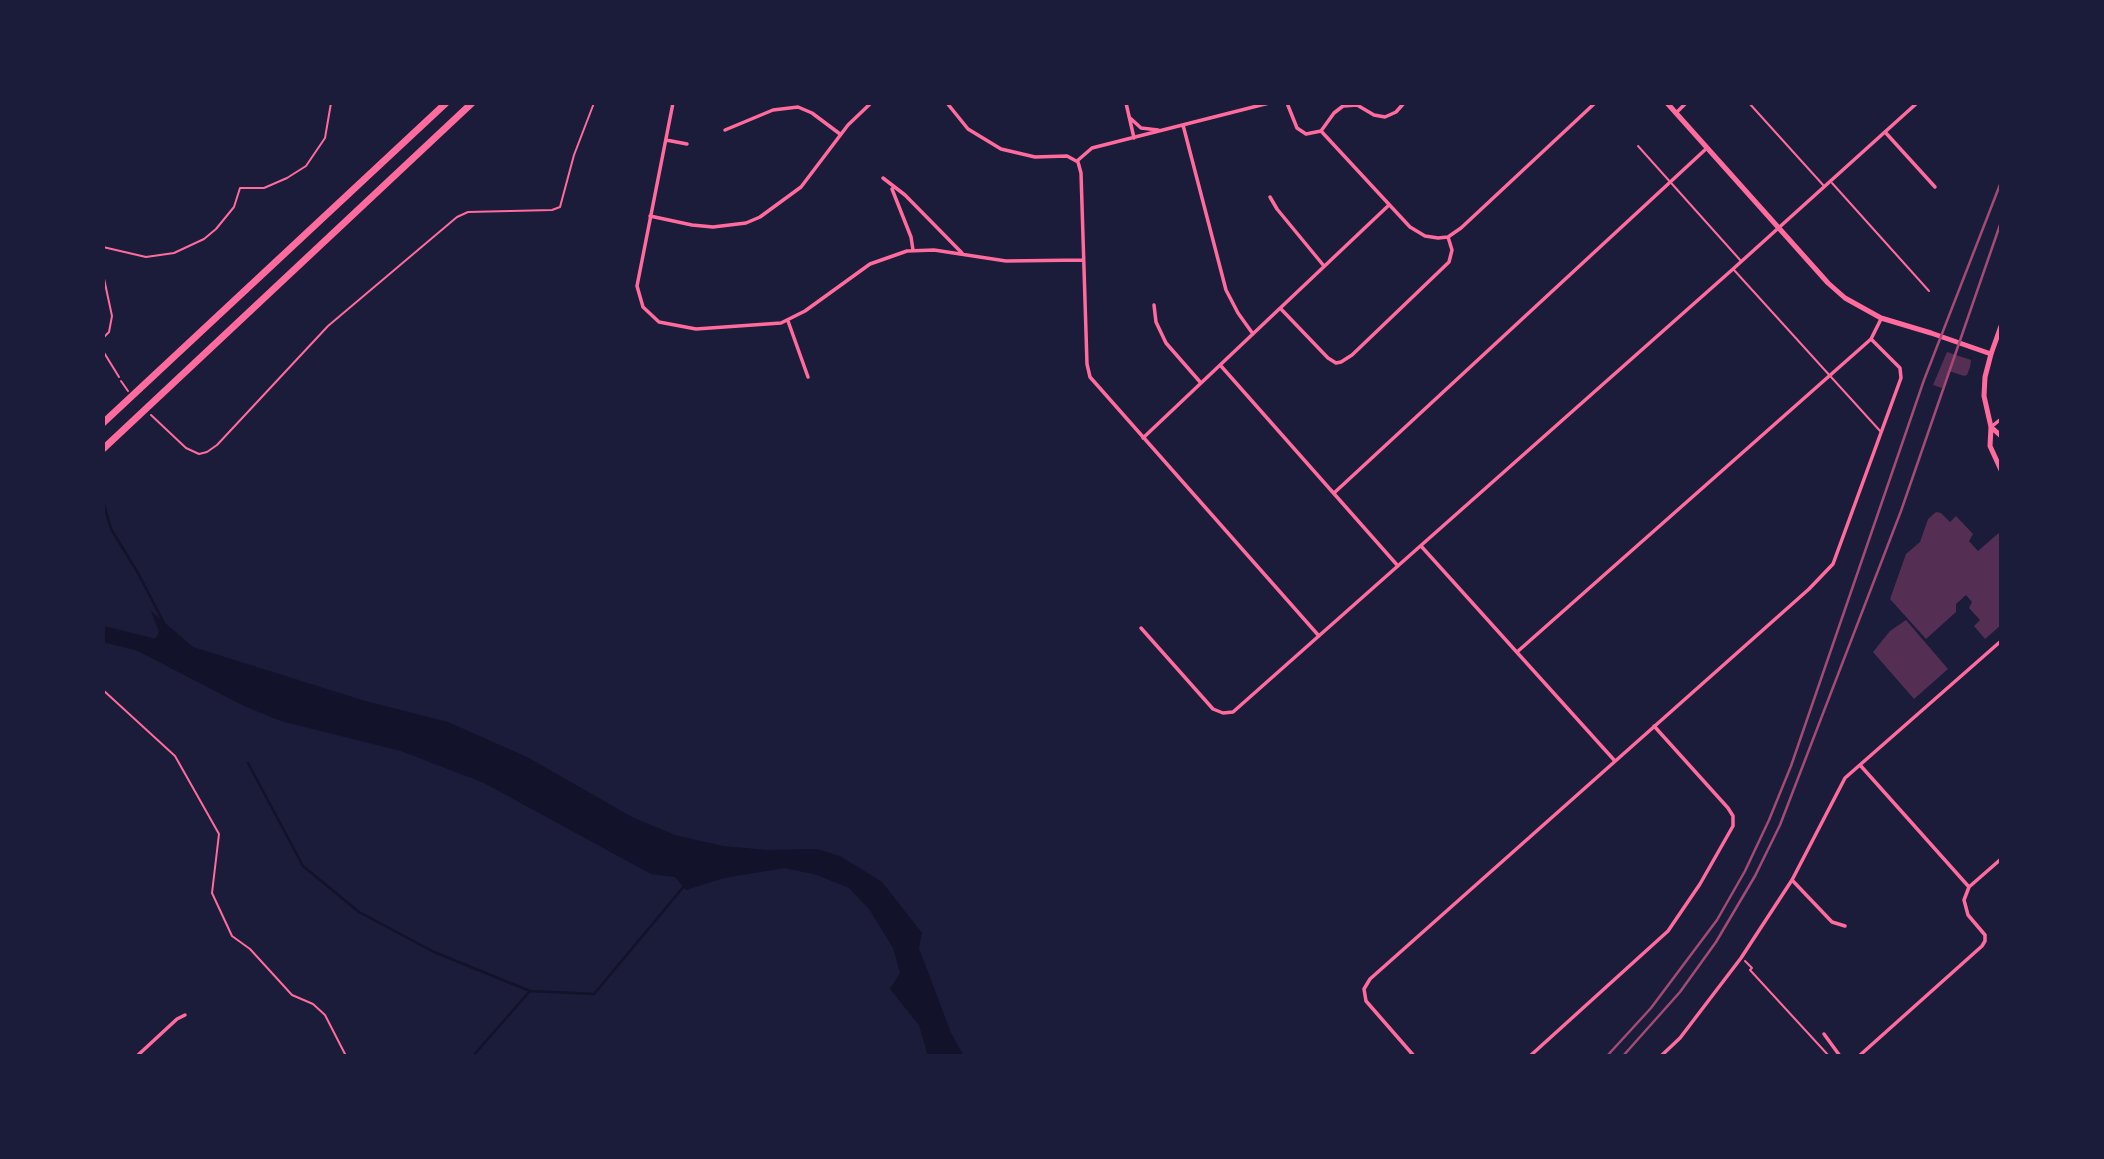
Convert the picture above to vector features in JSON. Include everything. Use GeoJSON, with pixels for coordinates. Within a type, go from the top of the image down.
{"type":"FeatureCollection","features":[{"type":"Feature","properties":{"kind":"highway"},"geometry":{"type":"LineString","coordinates":[[103,423],[446,103]]}},
{"type":"Feature","properties":{"kind":"highway"},"geometry":{"type":"LineString","coordinates":[[103,449],[472,103]]}},
{"type":"Feature","properties":{"kind":"main road"},"geometry":{"type":"LineString","coordinates":[[1667,103],[1837,291],[1861,309],[1881,318],[1931,332],[1991,354]]}},
{"type":"Feature","properties":{"kind":"main road"},"geometry":{"type":"LineString","coordinates":[[2001,326],[1991,354],[1984,389],[1991,427],[1990,446],[2001,470]]}},
{"type":"Feature","properties":{"kind":"main road"},"geometry":{"type":"LineString","coordinates":[[1991,427],[2001,436]]}},
{"type":"Feature","properties":{"kind":"street"},"geometry":{"type":"LineString","coordinates":[[673,103],[637,286],[640,302],[650,316],[664,324],[696,329],[767,325],[788,321],[870,264],[913,250],[1006,261],[1083,260]]}},
{"type":"Feature","properties":{"kind":"street"},"geometry":{"type":"LineString","coordinates":[[650,216],[703,226],[730,226],[754,220],[802,187],[853,118],[871,103]]}},
{"type":"Feature","properties":{"kind":"street"},"geometry":{"type":"LineString","coordinates":[[947,103],[968,129],[1001,149],[1035,157],[1071,157],[1077,161],[1081,173],[1088,371],[1093,382],[1319,636]]}},
{"type":"Feature","properties":{"kind":"street"},"geometry":{"type":"LineString","coordinates":[[1126,103],[1134,138]]}},
{"type":"Feature","properties":{"kind":"street"},"geometry":{"type":"LineString","coordinates":[[1077,161],[1092,148],[1269,103]]}},
{"type":"Feature","properties":{"kind":"street"},"geometry":{"type":"LineString","coordinates":[[1287,103],[1297,128],[1306,134],[1321,131],[1334,113],[1343,106],[1357,105],[1380,117],[1396,113],[1404,103]]}},
{"type":"Feature","properties":{"kind":"street"},"geometry":{"type":"LineString","coordinates":[[1321,131],[1419,234],[1448,237],[1461,228],[1595,103]]}},
{"type":"Feature","properties":{"kind":"street"},"geometry":{"type":"LineString","coordinates":[[1676,113],[1686,103]]}},
{"type":"Feature","properties":{"kind":"street"},"geometry":{"type":"LineString","coordinates":[[1141,628],[1207,703],[1223,713],[1238,708],[1917,103]]}},
{"type":"Feature","properties":{"kind":"street"},"geometry":{"type":"LineString","coordinates":[[725,130],[772,110],[798,107],[813,113],[841,134]]}},
{"type":"Feature","properties":{"kind":"street"},"geometry":{"type":"LineString","coordinates":[[1129,117],[1141,128],[1161,131]]}},
{"type":"Feature","properties":{"kind":"street"},"geometry":{"type":"LineString","coordinates":[[1182,125],[1226,290],[1253,334]]}},
{"type":"Feature","properties":{"kind":"street"},"geometry":{"type":"LineString","coordinates":[[1885,132],[1936,187]]}},
{"type":"Feature","properties":{"kind":"street"},"geometry":{"type":"LineString","coordinates":[[666,141],[687,144]]}},
{"type":"Feature","properties":{"kind":"street"},"geometry":{"type":"LineString","coordinates":[[1334,493],[1707,148]]}},
{"type":"Feature","properties":{"kind":"street"},"geometry":{"type":"LineString","coordinates":[[883,178],[905,195],[964,254]]}},
{"type":"Feature","properties":{"kind":"street"},"geometry":{"type":"LineString","coordinates":[[892,187],[911,237],[913,250]]}},
{"type":"Feature","properties":{"kind":"street"},"geometry":{"type":"LineString","coordinates":[[1270,197],[1324,266]]}},
{"type":"Feature","properties":{"kind":"street"},"geometry":{"type":"LineString","coordinates":[[1143,438],[1389,205]]}},
{"type":"Feature","properties":{"kind":"street"},"geometry":{"type":"LineString","coordinates":[[1280,308],[1328,358],[1341,362],[1352,355],[1449,262],[1452,250],[1448,237]]}},
{"type":"Feature","properties":{"kind":"street"},"geometry":{"type":"LineString","coordinates":[[1154,305],[1156,322],[1170,348],[1201,383]]}},
{"type":"Feature","properties":{"kind":"street"},"geometry":{"type":"LineString","coordinates":[[1517,652],[1871,339],[1881,318]]}},
{"type":"Feature","properties":{"kind":"street"},"geometry":{"type":"LineString","coordinates":[[788,321],[808,377]]}},
{"type":"Feature","properties":{"kind":"street"},"geometry":{"type":"LineString","coordinates":[[1414,1056],[1364,998],[1365,985],[1370,979],[1833,565],[1902,372],[1871,339]]}},
{"type":"Feature","properties":{"kind":"street"},"geometry":{"type":"LineString","coordinates":[[1220,365],[1398,566]]}},
{"type":"Feature","properties":{"kind":"street"},"geometry":{"type":"LineString","coordinates":[[1991,427],[2001,419]]}},
{"type":"Feature","properties":{"kind":"street"},"geometry":{"type":"LineString","coordinates":[[1421,546],[1615,761]]}},
{"type":"Feature","properties":{"kind":"street"},"geometry":{"type":"LineString","coordinates":[[1661,1056],[1679,1038],[1741,958],[1792,880],[1845,778],[2001,641]]}},
{"type":"Feature","properties":{"kind":"street"},"geometry":{"type":"LineString","coordinates":[[1530,1056],[1668,931],[1684,911],[1733,826],[1733,816],[1728,808],[1654,726]]}},
{"type":"Feature","properties":{"kind":"street"},"geometry":{"type":"LineString","coordinates":[[1860,765],[1969,887]]}},
{"type":"Feature","properties":{"kind":"street"},"geometry":{"type":"LineString","coordinates":[[1860,1056],[1985,942],[1985,935],[1968,915],[1965,907],[1966,894],[1969,887],[2001,859]]}},
{"type":"Feature","properties":{"kind":"street"},"geometry":{"type":"LineString","coordinates":[[1792,880],[1832,922],[1845,926]]}},
{"type":"Feature","properties":{"kind":"street"},"geometry":{"type":"LineString","coordinates":[[137,1056],[177,1019],[185,1015]]}},
{"type":"Feature","properties":{"kind":"street"},"geometry":{"type":"LineString","coordinates":[[1824,1034],[1840,1056]]}},
{"type":"Feature","properties":{"kind":"lane"},"geometry":{"type":"LineString","coordinates":[[1749,103],[1825,187]]}},
{"type":"Feature","properties":{"kind":"lane"},"geometry":{"type":"LineString","coordinates":[[1638,146],[1742,261]]}},
{"type":"Feature","properties":{"kind":"lane"},"geometry":{"type":"LineString","coordinates":[[1831,182],[1929,291]]}},
{"type":"Feature","properties":{"kind":"lane"},"geometry":{"type":"LineString","coordinates":[[1733,269],[1882,433]]}},
{"type":"Feature","properties":{"kind":"lane"},"geometry":{"type":"LineString","coordinates":[[103,274],[112,316],[109,331],[103,338]]}},
{"type":"Feature","properties":{"kind":"lane"},"geometry":{"type":"LineString","coordinates":[[103,351],[119,377]]}},
{"type":"Feature","properties":{"kind":"path"},"geometry":{"type":"LineString","coordinates":[[103,247],[146,257],[174,253],[204,239],[216,229],[234,206],[240,188],[264,188],[306,166],[325,138],[331,103]]}},
{"type":"Feature","properties":{"kind":"path"},"geometry":{"type":"LineString","coordinates":[[151,414],[186,448],[194,453],[207,452],[217,445],[328,326],[457,217],[468,212],[552,210],[560,207],[574,155],[594,103]]}},
{"type":"Feature","properties":{"kind":"path"},"geometry":{"type":"LineString","coordinates":[[119,377],[134,397]]}},
{"type":"Feature","properties":{"kind":"path"},"geometry":{"type":"LineString","coordinates":[[103,690],[175,755],[219,834],[212,893],[232,936],[250,949],[292,995],[313,1004],[325,1015],[346,1056]]}},
{"type":"Feature","properties":{"kind":"path"},"geometry":{"type":"LineString","coordinates":[[1741,958],[1829,1056]]}},
{"type":"Feature","properties":{"kind":"shaded area"},"geometry":{"type":"Polygon","coordinates":[[[151,611],[193,647],[362,700],[448,722],[527,757],[632,817],[675,835],[723,846],[768,850],[817,849],[840,856],[882,882],[922,933],[919,948],[951,1033],[964,1056],[928,1056],[919,1025],[890,989],[900,973],[893,948],[869,909],[849,888],[817,875],[785,868],[724,878],[686,890],[675,877],[651,874],[484,783],[401,751],[281,721],[244,706],[134,649],[151,647],[159,632],[151,611]]]}},
{"type":"Feature","properties":{"kind":"building"},"geometry":{"type":"Polygon","coordinates":[[[1947,352],[1971,360],[1967,375],[1949,371],[1942,388],[1933,385],[1947,352]]]}},
{"type":"Feature","properties":{"kind":"building"},"geometry":{"type":"Polygon","coordinates":[[[1936,512],[1950,522],[1956,516],[1973,534],[1969,541],[1978,551],[2001,531],[2001,625],[1985,639],[1974,626],[1980,620],[1969,608],[1972,602],[1966,595],[1956,604],[1956,612],[1926,639],[1890,599],[1906,554],[1920,542],[1928,519],[1936,512]]]}},
{"type":"Feature","properties":{"kind":"building"},"geometry":{"type":"Polygon","coordinates":[[[1906,620],[1948,669],[1914,699],[1873,652],[1890,631],[1906,620]]]}},
{"type":"Feature","properties":{"kind":"waterway"},"geometry":{"type":"LineString","coordinates":[[103,501],[111,529],[165,625]]}},
{"type":"Feature","properties":{"kind":"waterway"},"geometry":{"type":"LineString","coordinates":[[103,634],[172,651]]}},
{"type":"Feature","properties":{"kind":"waterway"},"geometry":{"type":"LineString","coordinates":[[248,763],[303,866],[359,912],[434,952],[530,991],[594,994],[685,885]]}},
{"type":"Feature","properties":{"kind":"waterway"},"geometry":{"type":"LineString","coordinates":[[473,1056],[530,991]]}},
{"type":"Feature","properties":{"kind":"railway"},"geometry":{"type":"LineString","coordinates":[[1607,1056],[1651,1008],[1717,920],[1745,871],[1769,820],[1791,766],[1924,380],[2001,182]]}},
{"type":"Feature","properties":{"kind":"railway"},"geometry":{"type":"LineString","coordinates":[[1623,1056],[1680,992],[1716,942],[1755,876],[1780,825],[1901,511],[2001,222]]}}]}
